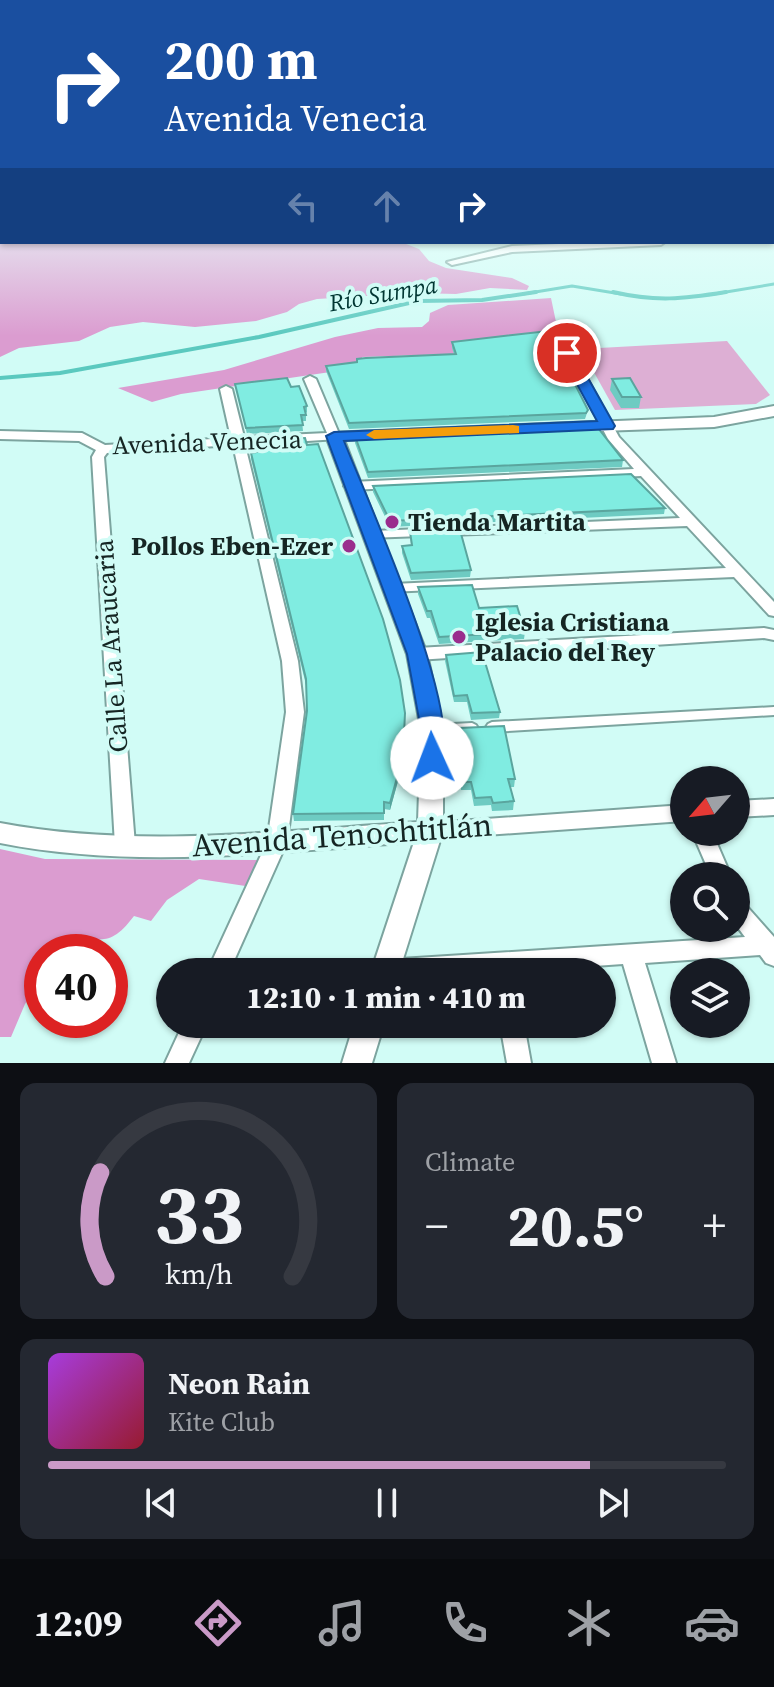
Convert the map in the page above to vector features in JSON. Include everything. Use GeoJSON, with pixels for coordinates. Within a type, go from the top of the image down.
{"type":"FeatureCollection","features":[{"type":"Feature","properties":{"kind":"street"},"geometry":{"type":"LineString","coordinates":[[452,262],[548,244]]}},
{"type":"Feature","properties":{"kind":"street"},"geometry":{"type":"LineString","coordinates":[[564,346],[614,439],[774,611]]}},
{"type":"Feature","properties":{"kind":"street"},"geometry":{"type":"LineString","coordinates":[[310,379],[417,654],[432,730],[430,831],[389,958]]}},
{"type":"Feature","properties":{"kind":"street"},"geometry":{"type":"LineString","coordinates":[[224,958],[277,842],[295,712],[290,661],[226,389]]}},
{"type":"Feature","properties":{"kind":"street","name":"Avenida Venecia"},"geometry":{"type":"LineString","coordinates":[[0,435],[72,435],[103,449],[334,436],[714,422],[774,411]]}},
{"type":"Feature","properties":{"kind":"street","name":"Calle La Araucaria"},"geometry":{"type":"LineString","coordinates":[[103,449],[98,457],[125,845]]}},
{"type":"Feature","properties":{"kind":"street"},"geometry":{"type":"LineString","coordinates":[[351,486],[645,472]]}},
{"type":"Feature","properties":{"kind":"street"},"geometry":{"type":"LineString","coordinates":[[373,535],[692,522]]}},
{"type":"Feature","properties":{"kind":"street"},"geometry":{"type":"LineString","coordinates":[[393,589],[738,572]]}},
{"type":"Feature","properties":{"kind":"street"},"geometry":{"type":"LineString","coordinates":[[417,654],[748,633],[774,635]]}},
{"type":"Feature","properties":{"kind":"street"},"geometry":{"type":"LineString","coordinates":[[432,730],[774,711]]}},
{"type":"Feature","properties":{"kind":"street"},"geometry":{"type":"LineString","coordinates":[[750,808],[774,807]]}},
{"type":"Feature","properties":{"kind":"street","name":"Avenida Tenochtitlán"},"geometry":{"type":"LineString","coordinates":[[0,833],[57,844],[213,846],[670,814]]}},
{"type":"Feature","properties":{"kind":"street"},"geometry":{"type":"LineString","coordinates":[[750,925],[771,950]]}},
{"type":"Feature","properties":{"kind":"street"},"geometry":{"type":"LineString","coordinates":[[591,958],[771,950]]}},
{"type":"Feature","properties":{"kind":"street"},"geometry":{"type":"LineString","coordinates":[[631,954],[664,1063]]}},
{"type":"Feature","properties":{"kind":"street"},"geometry":{"type":"LineString","coordinates":[[177,1063],[189,1038]]}},
{"type":"Feature","properties":{"kind":"street"},"geometry":{"type":"LineString","coordinates":[[357,1063],[365,1038]]}},
{"type":"Feature","properties":{"kind":"street"},"geometry":{"type":"LineString","coordinates":[[515,1038],[519,1063]]}},
{"type":"Feature","properties":{"kind":"shaded area"},"geometry":{"type":"Polygon","coordinates":[[[0,244],[406,244],[419,249],[429,261],[446,268],[512,278],[529,286],[527,290],[490,288],[456,294],[416,293],[317,299],[256,321],[195,327],[143,322],[110,327],[79,341],[19,348],[0,357],[0,244]]]}},
{"type":"Feature","properties":{"kind":"shaded area"},"geometry":{"type":"Polygon","coordinates":[[[551,298],[556,322],[549,337],[454,354],[362,357],[363,365],[344,370],[181,394],[152,402],[118,388],[224,370],[335,337],[378,328],[422,327],[429,321],[430,313],[448,305],[551,298]]]}},
{"type":"Feature","properties":{"kind":"shaded area"},"geometry":{"type":"Polygon","coordinates":[[[727,341],[770,395],[756,404],[615,410],[581,349],[727,341]]]}},
{"type":"Feature","properties":{"kind":"shaded area"},"geometry":{"type":"Polygon","coordinates":[[[0,849],[45,859],[263,860],[252,887],[199,879],[167,900],[151,921],[134,916],[116,934],[24,934],[24,1006],[11,1037],[0,1037],[0,849]]]}},
{"type":"Feature","properties":{"kind":"building"},"geometry":{"type":"Polygon","coordinates":[[[548,331],[588,410],[586,413],[349,423],[326,366],[366,358],[456,354],[452,342],[548,331]]]}},
{"type":"Feature","properties":{"kind":"building"},"geometry":{"type":"Polygon","coordinates":[[[287,378],[291,387],[299,386],[307,406],[304,407],[306,415],[301,415],[303,425],[246,428],[235,384],[287,378]]]}},
{"type":"Feature","properties":{"kind":"building"},"geometry":{"type":"Polygon","coordinates":[[[630,378],[641,397],[622,397],[612,379],[630,378]]]}},
{"type":"Feature","properties":{"kind":"building"},"geometry":{"type":"Polygon","coordinates":[[[598,428],[623,460],[368,472],[355,436],[598,428]]]}},
{"type":"Feature","properties":{"kind":"building"},"geometry":{"type":"Polygon","coordinates":[[[305,438],[307,445],[318,444],[383,619],[400,680],[405,713],[403,756],[390,803],[384,802],[384,813],[293,814],[307,711],[306,679],[251,453],[257,452],[254,441],[305,438]]]}},
{"type":"Feature","properties":{"kind":"building"},"geometry":{"type":"Polygon","coordinates":[[[631,474],[665,508],[390,521],[373,486],[631,474]]]}},
{"type":"Feature","properties":{"kind":"building"},"geometry":{"type":"Polygon","coordinates":[[[460,530],[471,570],[411,573],[402,546],[412,545],[410,532],[460,530]]]}},
{"type":"Feature","properties":{"kind":"building"},"geometry":{"type":"Polygon","coordinates":[[[472,585],[479,608],[517,606],[525,632],[439,637],[431,611],[427,611],[418,587],[472,585]]]}},
{"type":"Feature","properties":{"kind":"building"},"geometry":{"type":"Polygon","coordinates":[[[482,652],[500,712],[472,713],[467,695],[454,696],[446,655],[482,652]]]}},
{"type":"Feature","properties":{"kind":"building"},"geometry":{"type":"Polygon","coordinates":[[[504,726],[515,779],[508,779],[514,801],[493,803],[491,797],[475,798],[471,782],[462,782],[459,728],[504,726]]]}},
{"type":"Feature","properties":{"kind":"waterway","name":"Río Sumpa"},"geometry":{"type":"LineString","coordinates":[[726,292],[774,284]]}},
{"type":"Feature","properties":{"kind":"waterway","name":"Río Sumpa"},"geometry":{"type":"LineString","coordinates":[[528,293],[572,286],[621,294]]}},
{"type":"Feature","properties":{"kind":"waterway","name":"Río Sumpa"},"geometry":{"type":"LineString","coordinates":[[528,293],[536,292]]}},
{"type":"Feature","properties":{"kind":"waterway","name":"Río Sumpa"},"geometry":{"type":"LineString","coordinates":[[613,292],[670,298],[726,292]]}},
{"type":"Feature","properties":{"kind":"waterway","name":"Río Sumpa"},"geometry":{"type":"LineString","coordinates":[[714,294],[726,292]]}},
{"type":"Feature","properties":{"kind":"waterway","name":"Río Sumpa"},"geometry":{"type":"LineString","coordinates":[[0,378],[60,373],[259,337],[418,301],[482,300],[528,293]]}},
{"type":"Feature","properties":{"kind":"waterway","name":"Río Sumpa"},"geometry":{"type":"LineString","coordinates":[[523,294],[528,293]]}},
{"type":"Feature","properties":{"kind":"slow traffic"},"geometry":{"type":"LineString","coordinates":[[374,435],[513,429]]}},
{"type":"Feature","properties":{"kind":"place","name":"Tienda Martita"},"geometry":{"type":"Point","coordinates":[392,522]}},
{"type":"Feature","properties":{"kind":"place","name":"Pollos Eben-Ezer"},"geometry":{"type":"Point","coordinates":[349,546]}},
{"type":"Feature","properties":{"kind":"place","name":"Iglesia Cristiana Palacio del Rey"},"geometry":{"type":"Point","coordinates":[459,637]}},
{"type":"Feature","properties":{"kind":"route"},"geometry":{"type":"LineString","coordinates":[[432,758],[432,730],[417,654],[334,436],[607,426],[567,353]]}}]}
